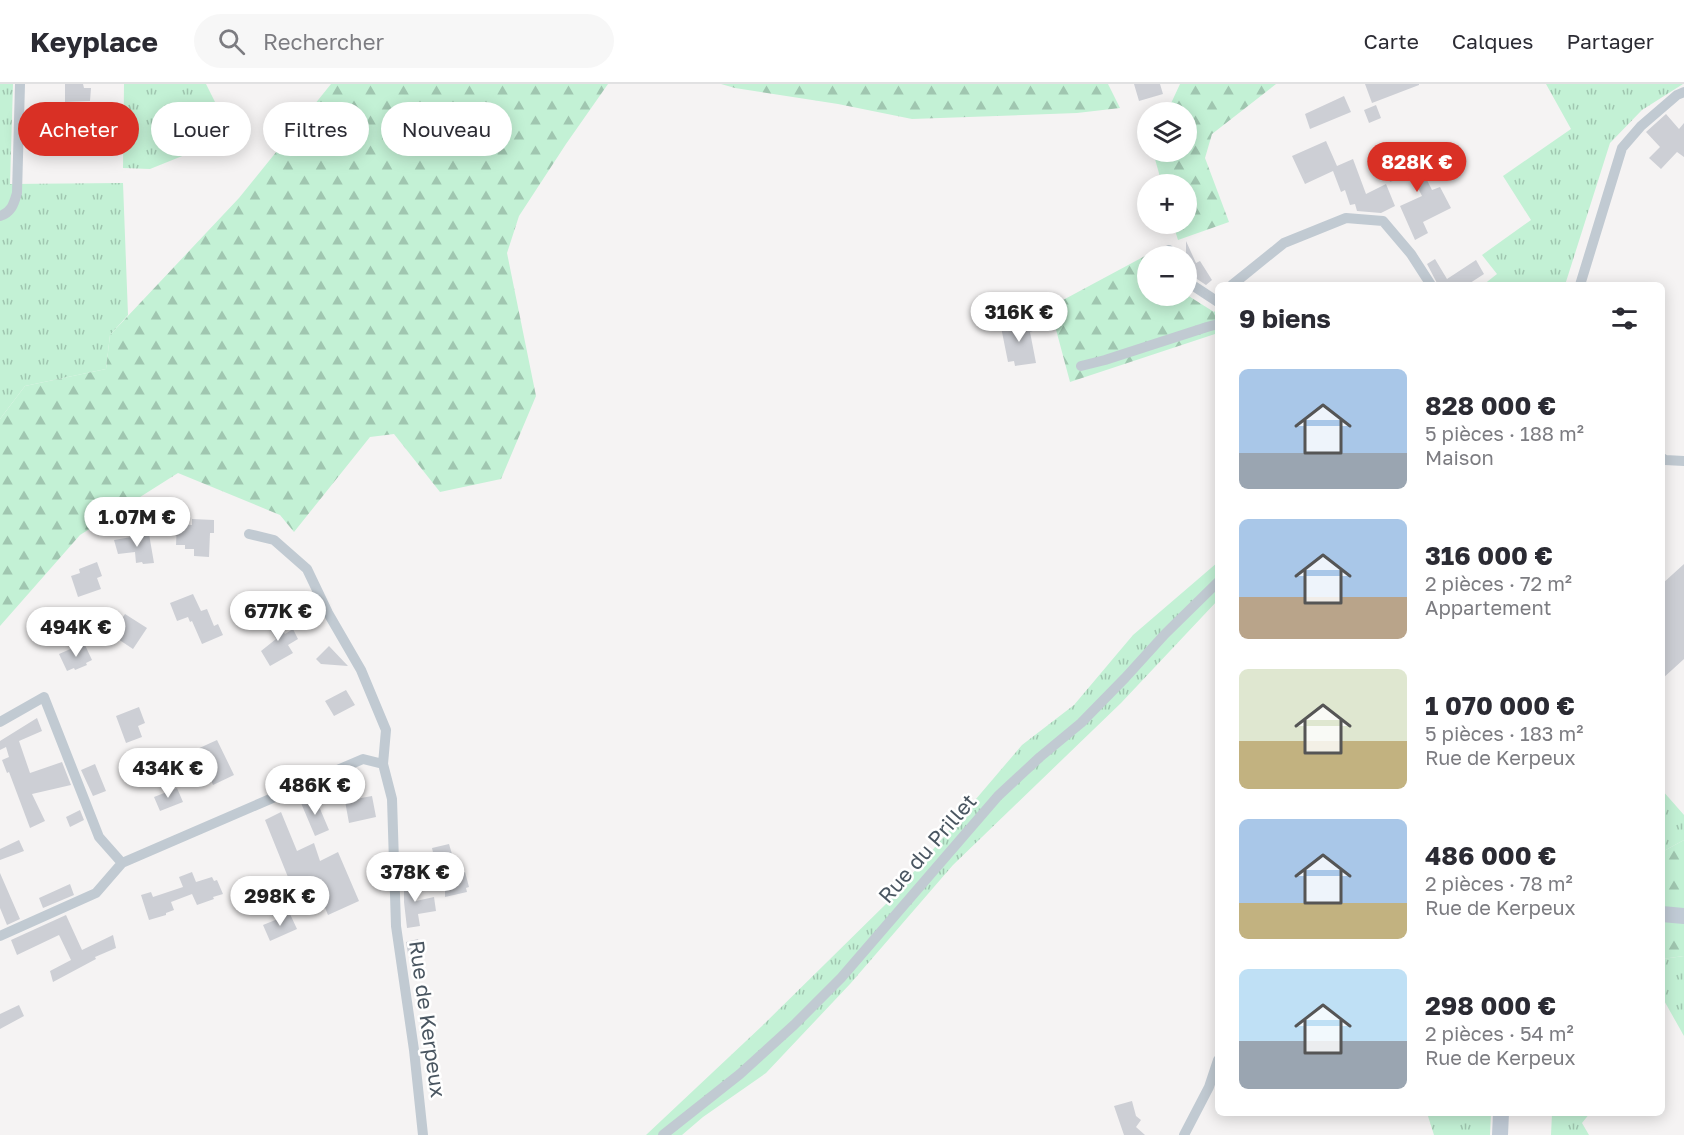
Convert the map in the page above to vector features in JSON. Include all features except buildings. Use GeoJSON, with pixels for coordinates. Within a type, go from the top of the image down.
{"type":"FeatureCollection","features":[{"type":"Feature","properties":{"kind":"main road"},"geometry":{"type":"LineString","coordinates":[[1665,914],[1684,916]]}},
{"type":"Feature","properties":{"kind":"main road"},"geometry":{"type":"LineString","coordinates":[[1500,1135],[1501,1116]]}},
{"type":"Feature","properties":{"kind":"street"},"geometry":{"type":"LineString","coordinates":[[0,216],[7,214],[13,207],[17,193],[20,84]]}},
{"type":"Feature","properties":{"kind":"street"},"geometry":{"type":"LineString","coordinates":[[1581,282],[1622,148],[1641,126],[1677,95],[1684,92]]}},
{"type":"Feature","properties":{"kind":"street"},"geometry":{"type":"LineString","coordinates":[[1236,282],[1284,243],[1346,218],[1383,221],[1411,254],[1429,282]]}},
{"type":"Feature","properties":{"kind":"street"},"geometry":{"type":"LineString","coordinates":[[1197,288],[1215,300]]}},
{"type":"Feature","properties":{"kind":"street"},"geometry":{"type":"LineString","coordinates":[[1081,366],[1215,325]]}},
{"type":"Feature","properties":{"kind":"street"},"geometry":{"type":"LineString","coordinates":[[1665,460],[1684,461]]}},
{"type":"Feature","properties":{"kind":"street","name":"Rue de Kerpeux"},"geometry":{"type":"LineString","coordinates":[[249,534],[274,540],[307,569],[328,613],[362,670],[386,730],[383,764],[392,799],[396,926],[414,1050],[423,1135]]}},
{"type":"Feature","properties":{"kind":"street","name":"Rue du Prillet"},"geometry":{"type":"LineString","coordinates":[[663,1135],[740,1074],[809,1010],[841,978],[999,796],[1040,756],[1081,723],[1215,585]]}},
{"type":"Feature","properties":{"kind":"street"},"geometry":{"type":"LineString","coordinates":[[0,722],[44,697],[99,837],[122,863]]}},
{"type":"Feature","properties":{"kind":"street"},"geometry":{"type":"LineString","coordinates":[[0,936],[96,893],[122,863],[363,759],[383,764]]}},
{"type":"Feature","properties":{"kind":"street"},"geometry":{"type":"LineString","coordinates":[[1184,1135],[1209,1087],[1215,1069]]}},
{"type":"Feature","properties":{"kind":"green space"},"geometry":{"type":"Polygon","coordinates":[[[0,84],[13,84],[10,184],[123,183],[128,315],[110,335],[106,369],[25,386],[0,419],[0,84]]]}},
{"type":"Feature","properties":{"kind":"green space"},"geometry":{"type":"Polygon","coordinates":[[[124,84],[206,84],[215,102],[151,102],[151,156],[182,156],[150,169],[123,168],[123,156],[139,156],[139,102],[124,102],[124,84]]]}},
{"type":"Feature","properties":{"kind":"green space"},"geometry":{"type":"Polygon","coordinates":[[[331,84],[608,84],[519,216],[507,253],[536,396],[501,479],[440,492],[394,434],[370,437],[294,532],[280,515],[178,473],[80,535],[0,626],[0,419],[25,386],[106,369],[110,335],[239,198],[273,156],[369,156],[369,102],[316,102],[331,84]]]}},
{"type":"Feature","properties":{"kind":"green space"},"geometry":{"type":"Polygon","coordinates":[[[721,84],[1108,84],[1120,108],[1077,113],[912,119],[721,84]]]}},
{"type":"Feature","properties":{"kind":"green space"},"geometry":{"type":"Polygon","coordinates":[[[1180,84],[1276,84],[1212,134],[1205,158],[1229,222],[1197,233],[1197,174],[1159,174],[1156,162],[1197,162],[1197,102],[1172,102],[1180,84]]]}},
{"type":"Feature","properties":{"kind":"green space"},"geometry":{"type":"Polygon","coordinates":[[[1546,84],[1683,84],[1642,110],[1610,143],[1566,282],[1487,282],[1497,274],[1482,255],[1531,220],[1503,176],[1571,129],[1546,84]]]}},
{"type":"Feature","properties":{"kind":"green space"},"geometry":{"type":"Polygon","coordinates":[[[1176,234],[1195,234],[1178,240],[1176,234]]]}},
{"type":"Feature","properties":{"kind":"green space"},"geometry":{"type":"Polygon","coordinates":[[[1137,260],[1137,306],[1197,306],[1197,301],[1215,311],[1215,334],[1070,382],[1050,307],[1137,260]]]}},
{"type":"Feature","properties":{"kind":"green space"},"geometry":{"type":"Polygon","coordinates":[[[1215,565],[1215,603],[1121,703],[953,865],[850,984],[766,1073],[703,1117],[682,1135],[646,1135],[762,1026],[889,901],[1022,745],[1074,705],[1133,635],[1215,565]]]}},
{"type":"Feature","properties":{"kind":"green space"},"geometry":{"type":"Polygon","coordinates":[[[1665,793],[1684,815],[1684,840],[1665,850],[1665,793]]]}},
{"type":"Feature","properties":{"kind":"green space"},"geometry":{"type":"Polygon","coordinates":[[[1684,840],[1684,956],[1665,959],[1665,850],[1684,840]]]}},
{"type":"Feature","properties":{"kind":"green space"},"geometry":{"type":"Polygon","coordinates":[[[1684,956],[1684,1036],[1665,1002],[1665,959],[1684,956]]]}},
{"type":"Feature","properties":{"kind":"green space"},"geometry":{"type":"Polygon","coordinates":[[[1428,1116],[1491,1116],[1490,1135],[1434,1135],[1428,1116]]]}},
{"type":"Feature","properties":{"kind":"green space"},"geometry":{"type":"Polygon","coordinates":[[[1552,1116],[1588,1116],[1582,1123],[1589,1135],[1551,1135],[1552,1116]]]}}]}
